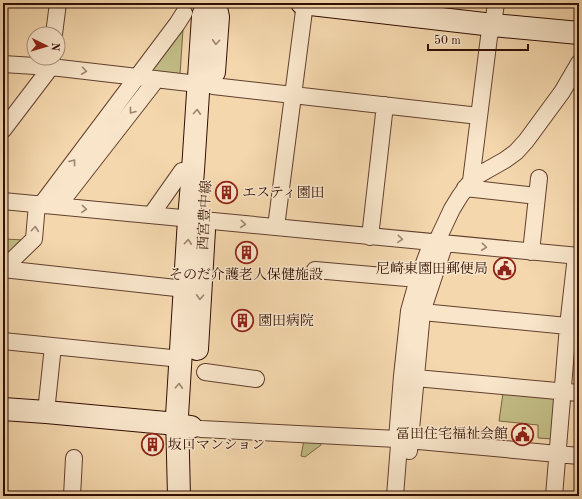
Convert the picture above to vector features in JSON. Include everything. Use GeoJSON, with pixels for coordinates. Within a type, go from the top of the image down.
{"type":"FeatureCollection","features":[{"type":"Feature","properties":{"kind":"main road","name":"西宮豊中線"},"geometry":{"type":"LineString","coordinates":[[179,496],[206,85],[203,16],[208,3]]}},
{"type":"Feature","properties":{"kind":"main road","name":"西宮豊中線"},"geometry":{"type":"LineString","coordinates":[[194,496],[184,426],[181,359],[185,289],[196,220],[193,170],[218,17],[215,3]]}},
{"type":"Feature","properties":{"kind":"main road"},"geometry":{"type":"LineString","coordinates":[[304,3],[493,25],[579,33]]}},
{"type":"Feature","properties":{"kind":"main road"},"geometry":{"type":"LineString","coordinates":[[3,409],[184,426]]}},
{"type":"Feature","properties":{"kind":"street"},"geometry":{"type":"LineString","coordinates":[[55,26],[58,3]]}},
{"type":"Feature","properties":{"kind":"street"},"geometry":{"type":"LineString","coordinates":[[276,227],[304,3]]}},
{"type":"Feature","properties":{"kind":"street"},"geometry":{"type":"LineString","coordinates":[[468,184],[479,116],[489,37],[493,25],[496,3]]}},
{"type":"Feature","properties":{"kind":"street"},"geometry":{"type":"LineString","coordinates":[[58,206],[136,77],[184,13]]}},
{"type":"Feature","properties":{"kind":"street"},"geometry":{"type":"LineString","coordinates":[[415,311],[438,243],[452,209],[468,184],[475,177],[516,152],[526,141],[562,92],[579,63]]}},
{"type":"Feature","properties":{"kind":"street"},"geometry":{"type":"LineString","coordinates":[[3,64],[26,64]]}},
{"type":"Feature","properties":{"kind":"street"},"geometry":{"type":"LineString","coordinates":[[66,65],[156,80],[479,116]]}},
{"type":"Feature","properties":{"kind":"street"},"geometry":{"type":"LineString","coordinates":[[3,130],[49,66]]}},
{"type":"Feature","properties":{"kind":"street"},"geometry":{"type":"LineString","coordinates":[[3,269],[34,239],[39,204],[156,80]]}},
{"type":"Feature","properties":{"kind":"street"},"geometry":{"type":"LineString","coordinates":[[370,236],[385,105]]}},
{"type":"Feature","properties":{"kind":"street"},"geometry":{"type":"LineString","coordinates":[[151,215],[182,171],[193,170]]}},
{"type":"Feature","properties":{"kind":"street"},"geometry":{"type":"LineString","coordinates":[[531,252],[539,178]]}},
{"type":"Feature","properties":{"kind":"street"},"geometry":{"type":"LineString","coordinates":[[468,184],[537,196]]}},
{"type":"Feature","properties":{"kind":"street"},"geometry":{"type":"LineString","coordinates":[[3,201],[577,256],[574,326],[563,392],[554,496]]}},
{"type":"Feature","properties":{"kind":"street"},"geometry":{"type":"LineString","coordinates":[[406,496],[404,440],[418,279],[438,243]]}},
{"type":"Feature","properties":{"kind":"street"},"geometry":{"type":"LineString","coordinates":[[3,269],[185,289]]}},
{"type":"Feature","properties":{"kind":"street"},"geometry":{"type":"LineString","coordinates":[[315,270],[418,279]]}},
{"type":"Feature","properties":{"kind":"street"},"geometry":{"type":"LineString","coordinates":[[415,311],[574,326]]}},
{"type":"Feature","properties":{"kind":"street"},"geometry":{"type":"LineString","coordinates":[[3,341],[181,359]]}},
{"type":"Feature","properties":{"kind":"street"},"geometry":{"type":"LineString","coordinates":[[46,412],[53,346]]}},
{"type":"Feature","properties":{"kind":"street"},"geometry":{"type":"LineString","coordinates":[[205,372],[256,379]]}},
{"type":"Feature","properties":{"kind":"street"},"geometry":{"type":"LineString","coordinates":[[409,377],[579,393]]}},
{"type":"Feature","properties":{"kind":"street"},"geometry":{"type":"LineString","coordinates":[[184,426],[201,429],[404,440],[579,456]]}},
{"type":"Feature","properties":{"kind":"street"},"geometry":{"type":"LineString","coordinates":[[395,496],[399,445],[404,440]]}},
{"type":"Feature","properties":{"kind":"street"},"geometry":{"type":"LineString","coordinates":[[72,496],[74,458]]}},
{"type":"Feature","properties":{"kind":"shaded area"},"geometry":{"type":"Polygon","coordinates":[[[183,29],[180,75],[149,71],[183,29]]]}},
{"type":"Feature","properties":{"kind":"shaded area"},"geometry":{"type":"Polygon","coordinates":[[[3,239],[26,240],[3,263],[3,239]]]}},
{"type":"Feature","properties":{"kind":"shaded area"},"geometry":{"type":"Polygon","coordinates":[[[503,393],[554,397],[557,403],[553,439],[538,438],[538,425],[499,421],[503,393]]]}},
{"type":"Feature","properties":{"kind":"shaded area"},"geometry":{"type":"Polygon","coordinates":[[[304,440],[320,441],[321,445],[305,457],[301,456],[304,440]]]}},
{"type":"Feature","properties":{"kind":"place","name":"エスティ園田"},"geometry":{"type":"Point","coordinates":[227,193]}},
{"type":"Feature","properties":{"kind":"place","name":"そのだ介護老人保健施設"},"geometry":{"type":"Point","coordinates":[246,253]}},
{"type":"Feature","properties":{"kind":"place","name":"尼崎東園田郵便局"},"geometry":{"type":"Point","coordinates":[504,269]}},
{"type":"Feature","properties":{"kind":"place","name":"園田病院"},"geometry":{"type":"Point","coordinates":[242,321]}},
{"type":"Feature","properties":{"kind":"place","name":"冨田住宅福祉会館"},"geometry":{"type":"Point","coordinates":[523,434]}},
{"type":"Feature","properties":{"kind":"place","name":"坂口マンション"},"geometry":{"type":"Point","coordinates":[152,445]}}]}
